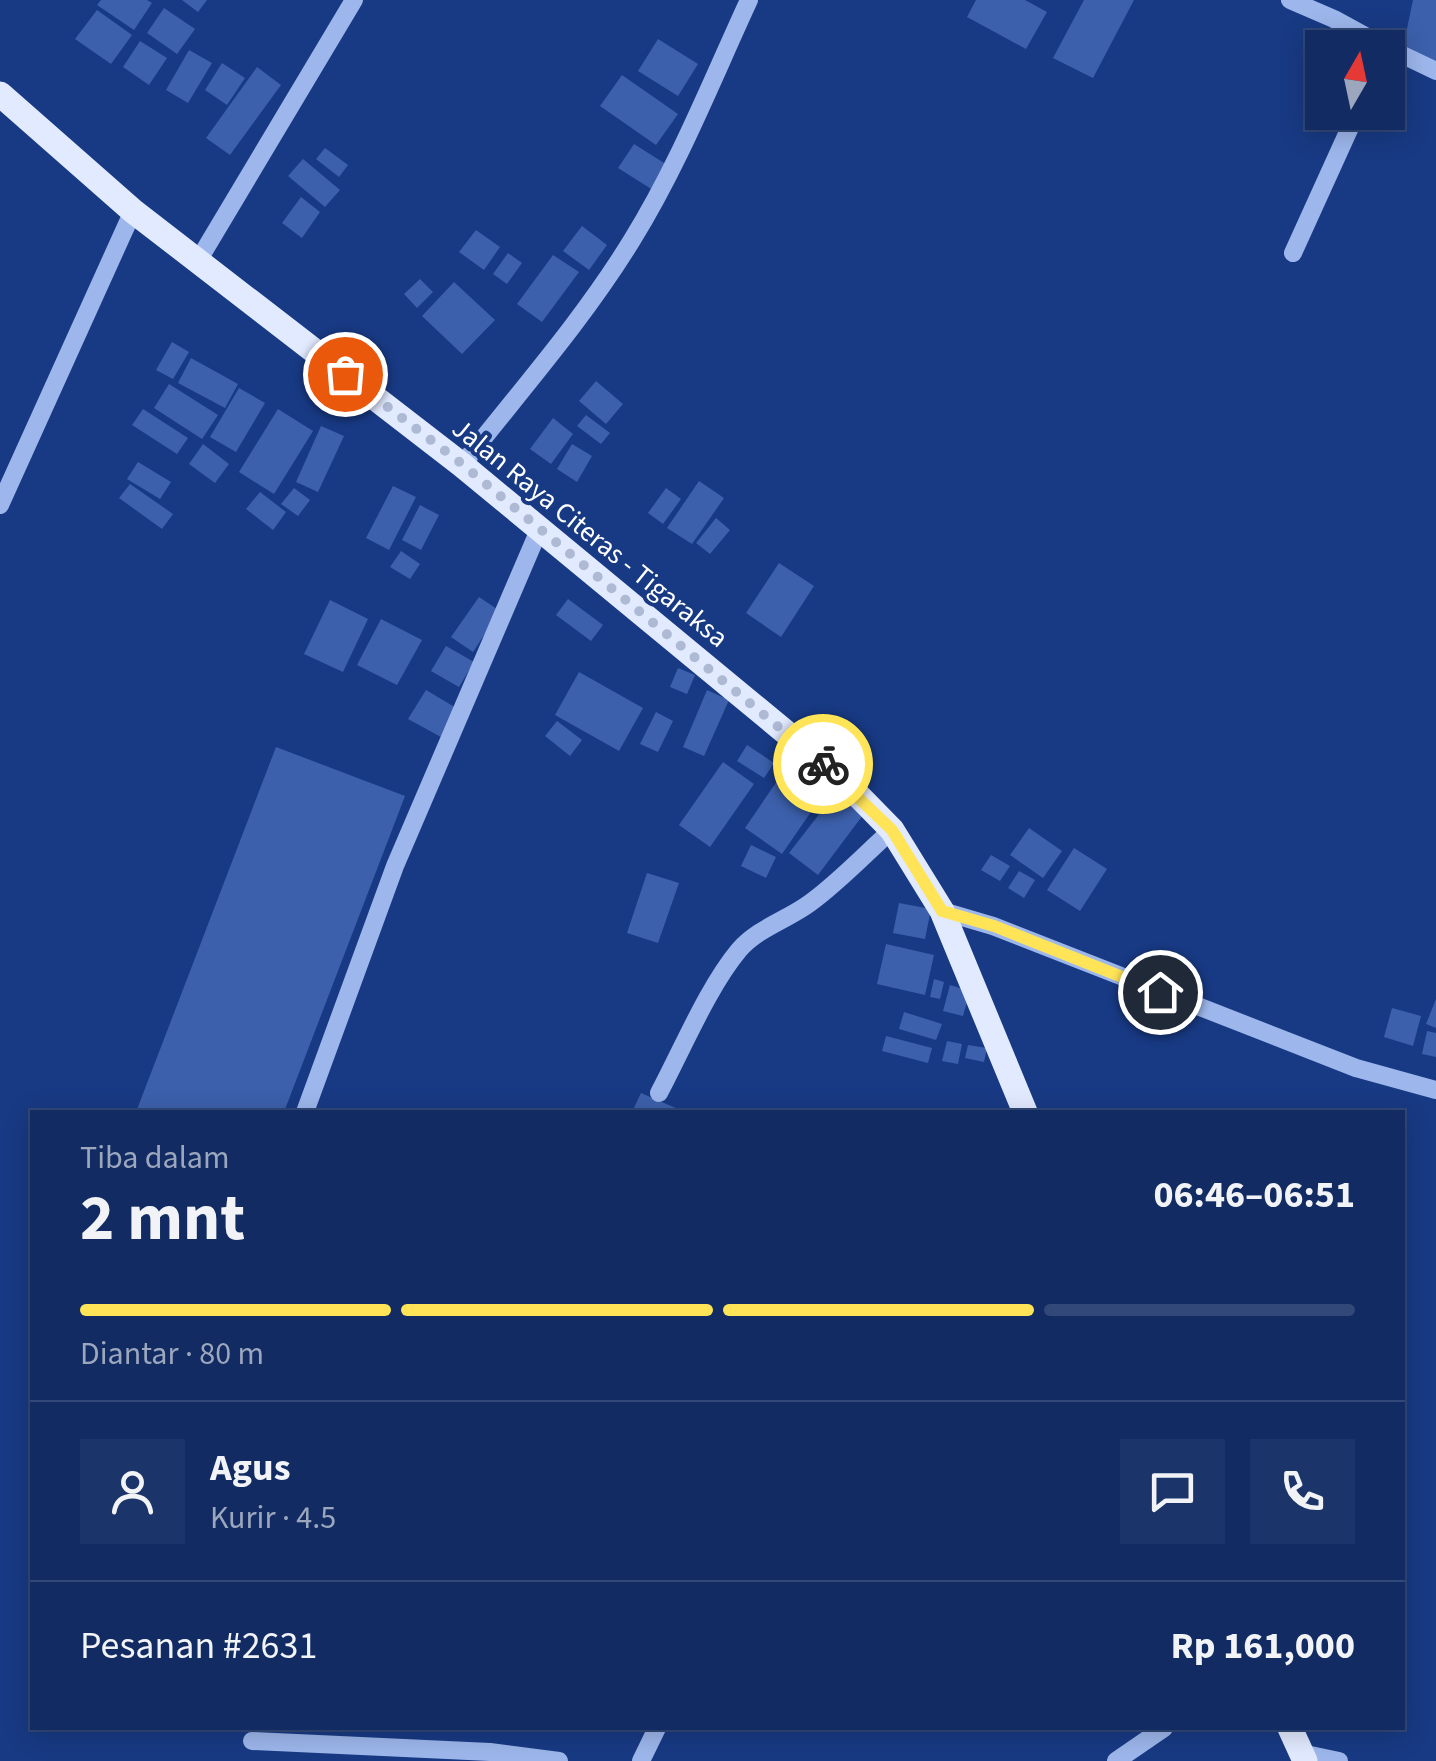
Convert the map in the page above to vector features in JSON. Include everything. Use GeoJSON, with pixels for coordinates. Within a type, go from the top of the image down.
{"type":"FeatureCollection","features":[{"type":"Feature","properties":{"kind":"main road","name":"Jalan Raya Citeras - Tigaraksa"},"geometry":{"type":"LineString","coordinates":[[0,94],[133,211],[462,464],[841,778],[892,830],[942,911],[1025,1110]]}},
{"type":"Feature","properties":{"kind":"main road"},"geometry":{"type":"LineString","coordinates":[[1291,1730],[1303,1757]]}},
{"type":"Feature","properties":{"kind":"street"},"geometry":{"type":"LineString","coordinates":[[198,261],[354,0]]}},
{"type":"Feature","properties":{"kind":"street"},"geometry":{"type":"LineString","coordinates":[[462,464],[588,305],[632,239],[672,168],[749,0]]}},
{"type":"Feature","properties":{"kind":"street"},"geometry":{"type":"LineString","coordinates":[[1288,0],[1353,30]]}},
{"type":"Feature","properties":{"kind":"street"},"geometry":{"type":"LineString","coordinates":[[1405,56],[1436,71]]}},
{"type":"Feature","properties":{"kind":"street"},"geometry":{"type":"LineString","coordinates":[[1293,253],[1349,130]]}},
{"type":"Feature","properties":{"kind":"street"},"geometry":{"type":"LineString","coordinates":[[0,506],[133,211]]}},
{"type":"Feature","properties":{"kind":"street"},"geometry":{"type":"LineString","coordinates":[[306,1110],[395,866],[539,530]]}},
{"type":"Feature","properties":{"kind":"street"},"geometry":{"type":"LineString","coordinates":[[660,1094],[738,952],[752,937],[814,901],[892,830]]}},
{"type":"Feature","properties":{"kind":"street"},"geometry":{"type":"LineString","coordinates":[[942,911],[994,926],[1356,1068],[1436,1090]]}},
{"type":"Feature","properties":{"kind":"street"},"geometry":{"type":"LineString","coordinates":[[641,1761],[656,1730]]}},
{"type":"Feature","properties":{"kind":"street"},"geometry":{"type":"LineString","coordinates":[[1116,1761],[1161,1730]]}},
{"type":"Feature","properties":{"kind":"street"},"geometry":{"type":"LineString","coordinates":[[252,1740],[490,1752],[558,1761]]}},
{"type":"Feature","properties":{"kind":"street"},"geometry":{"type":"LineString","coordinates":[[1303,1757],[1339,1761]]}},
{"type":"Feature","properties":{"kind":"building"},"geometry":{"type":"Polygon","coordinates":[[[101,0],[152,3],[134,30],[97,5],[101,0]]]}},
{"type":"Feature","properties":{"kind":"building"},"geometry":{"type":"Polygon","coordinates":[[[182,0],[207,0],[198,12],[182,0]]]}},
{"type":"Feature","properties":{"kind":"building"},"geometry":{"type":"Polygon","coordinates":[[[976,0],[1025,0],[1047,12],[1026,49],[967,17],[976,0]]]}},
{"type":"Feature","properties":{"kind":"building"},"geometry":{"type":"Polygon","coordinates":[[[1084,0],[1134,0],[1093,78],[1053,58],[1084,0]]]}},
{"type":"Feature","properties":{"kind":"building"},"geometry":{"type":"Polygon","coordinates":[[[1413,0],[1436,0],[1436,63],[1405,49],[1413,0]]]}},
{"type":"Feature","properties":{"kind":"building"},"geometry":{"type":"Polygon","coordinates":[[[164,8],[195,29],[177,54],[147,33],[164,8]]]}},
{"type":"Feature","properties":{"kind":"building"},"geometry":{"type":"Polygon","coordinates":[[[97,10],[132,35],[111,64],[75,39],[97,10]]]}},
{"type":"Feature","properties":{"kind":"building"},"geometry":{"type":"Polygon","coordinates":[[[658,39],[698,64],[678,96],[638,71],[658,39]]]}},
{"type":"Feature","properties":{"kind":"building"},"geometry":{"type":"Polygon","coordinates":[[[140,41],[167,58],[149,85],[123,67],[140,41]]]}},
{"type":"Feature","properties":{"kind":"building"},"geometry":{"type":"Polygon","coordinates":[[[189,50],[212,63],[188,103],[166,90],[189,50]]]}},
{"type":"Feature","properties":{"kind":"building"},"geometry":{"type":"Polygon","coordinates":[[[222,63],[245,78],[227,105],[205,90],[222,63]]]}},
{"type":"Feature","properties":{"kind":"building"},"geometry":{"type":"Polygon","coordinates":[[[257,67],[281,85],[230,155],[206,138],[257,67]]]}},
{"type":"Feature","properties":{"kind":"building"},"geometry":{"type":"Polygon","coordinates":[[[622,75],[678,114],[656,145],[600,106],[622,75]]]}},
{"type":"Feature","properties":{"kind":"building"},"geometry":{"type":"Polygon","coordinates":[[[634,144],[672,168],[656,192],[618,168],[634,144]]]}},
{"type":"Feature","properties":{"kind":"building"},"geometry":{"type":"Polygon","coordinates":[[[325,148],[348,165],[339,177],[316,159],[325,148]]]}},
{"type":"Feature","properties":{"kind":"building"},"geometry":{"type":"Polygon","coordinates":[[[303,159],[340,190],[325,207],[288,176],[303,159]]]}},
{"type":"Feature","properties":{"kind":"building"},"geometry":{"type":"Polygon","coordinates":[[[301,197],[320,212],[302,238],[282,223],[301,197]]]}},
{"type":"Feature","properties":{"kind":"building"},"geometry":{"type":"Polygon","coordinates":[[[582,226],[607,245],[589,270],[563,251],[582,226]]]}},
{"type":"Feature","properties":{"kind":"building"},"geometry":{"type":"Polygon","coordinates":[[[476,230],[500,247],[484,270],[459,252],[476,230]]]}},
{"type":"Feature","properties":{"kind":"building"},"geometry":{"type":"Polygon","coordinates":[[[508,253],[522,263],[507,284],[493,274],[508,253]]]}},
{"type":"Feature","properties":{"kind":"building"},"geometry":{"type":"Polygon","coordinates":[[[553,255],[579,272],[542,322],[517,304],[553,255]]]}},
{"type":"Feature","properties":{"kind":"building"},"geometry":{"type":"Polygon","coordinates":[[[420,279],[433,292],[417,308],[404,294],[420,279]]]}},
{"type":"Feature","properties":{"kind":"building"},"geometry":{"type":"Polygon","coordinates":[[[454,282],[495,320],[462,354],[422,316],[454,282]]]}},
{"type":"Feature","properties":{"kind":"building"},"geometry":{"type":"Polygon","coordinates":[[[172,342],[189,352],[173,379],[156,370],[172,342]]]}},
{"type":"Feature","properties":{"kind":"building"},"geometry":{"type":"Polygon","coordinates":[[[191,358],[238,384],[225,408],[178,383],[191,358]]]}},
{"type":"Feature","properties":{"kind":"building"},"geometry":{"type":"Polygon","coordinates":[[[596,381],[623,404],[606,424],[579,401],[596,381]]]}},
{"type":"Feature","properties":{"kind":"building"},"geometry":{"type":"Polygon","coordinates":[[[169,384],[218,415],[202,439],[154,408],[169,384]]]}},
{"type":"Feature","properties":{"kind":"building"},"geometry":{"type":"Polygon","coordinates":[[[239,388],[265,403],[236,452],[210,437],[239,388]]]}},
{"type":"Feature","properties":{"kind":"building"},"geometry":{"type":"Polygon","coordinates":[[[143,409],[188,438],[177,454],[132,425],[143,409]]]}},
{"type":"Feature","properties":{"kind":"building"},"geometry":{"type":"Polygon","coordinates":[[[278,409],[313,431],[274,494],[239,472],[278,409]]]}},
{"type":"Feature","properties":{"kind":"building"},"geometry":{"type":"Polygon","coordinates":[[[586,415],[610,433],[601,444],[577,426],[586,415]]]}},
{"type":"Feature","properties":{"kind":"building"},"geometry":{"type":"Polygon","coordinates":[[[553,418],[573,434],[551,464],[530,449],[553,418]]]}},
{"type":"Feature","properties":{"kind":"building"},"geometry":{"type":"Polygon","coordinates":[[[321,426],[344,436],[318,492],[296,482],[321,426]]]}},
{"type":"Feature","properties":{"kind":"building"},"geometry":{"type":"Polygon","coordinates":[[[203,444],[229,464],[215,483],[189,464],[203,444]]]}},
{"type":"Feature","properties":{"kind":"building"},"geometry":{"type":"Polygon","coordinates":[[[572,444],[592,456],[577,482],[557,469],[572,444]]]}},
{"type":"Feature","properties":{"kind":"building"},"geometry":{"type":"Polygon","coordinates":[[[138,462],[171,482],[160,499],[127,479],[138,462]]]}},
{"type":"Feature","properties":{"kind":"building"},"geometry":{"type":"Polygon","coordinates":[[[699,481],[724,498],[692,544],[667,528],[699,481]]]}},
{"type":"Feature","properties":{"kind":"building"},"geometry":{"type":"Polygon","coordinates":[[[130,484],[173,514],[162,529],[119,498],[130,484]]]}},
{"type":"Feature","properties":{"kind":"building"},"geometry":{"type":"Polygon","coordinates":[[[393,486],[416,497],[389,550],[366,538],[393,486]]]}},
{"type":"Feature","properties":{"kind":"building"},"geometry":{"type":"Polygon","coordinates":[[[294,488],[310,500],[298,516],[281,504],[294,488]]]}},
{"type":"Feature","properties":{"kind":"building"},"geometry":{"type":"Polygon","coordinates":[[[666,488],[681,499],[663,524],[648,513],[666,488]]]}},
{"type":"Feature","properties":{"kind":"building"},"geometry":{"type":"Polygon","coordinates":[[[260,492],[286,512],[273,530],[246,509],[260,492]]]}},
{"type":"Feature","properties":{"kind":"building"},"geometry":{"type":"Polygon","coordinates":[[[420,505],[439,515],[421,550],[402,540],[420,505]]]}},
{"type":"Feature","properties":{"kind":"building"},"geometry":{"type":"Polygon","coordinates":[[[716,518],[730,530],[710,554],[696,543],[716,518]]]}},
{"type":"Feature","properties":{"kind":"building"},"geometry":{"type":"Polygon","coordinates":[[[401,551],[420,564],[410,579],[390,567],[401,551]]]}},
{"type":"Feature","properties":{"kind":"building"},"geometry":{"type":"Polygon","coordinates":[[[779,563],[814,586],[781,637],[746,613],[779,563]]]}},
{"type":"Feature","properties":{"kind":"building"},"geometry":{"type":"Polygon","coordinates":[[[479,597],[500,611],[473,652],[451,637],[479,597]]]}},
{"type":"Feature","properties":{"kind":"building"},"geometry":{"type":"Polygon","coordinates":[[[568,599],[603,625],[591,641],[556,615],[568,599]]]}},
{"type":"Feature","properties":{"kind":"building"},"geometry":{"type":"Polygon","coordinates":[[[330,600],[368,619],[343,672],[304,654],[330,600]]]}},
{"type":"Feature","properties":{"kind":"building"},"geometry":{"type":"Polygon","coordinates":[[[381,619],[422,640],[397,685],[357,665],[381,619]]]}},
{"type":"Feature","properties":{"kind":"building"},"geometry":{"type":"Polygon","coordinates":[[[446,646],[474,662],[459,687],[431,671],[446,646]]]}},
{"type":"Feature","properties":{"kind":"building"},"geometry":{"type":"Polygon","coordinates":[[[678,668],[695,675],[687,694],[670,687],[678,668]]]}},
{"type":"Feature","properties":{"kind":"building"},"geometry":{"type":"Polygon","coordinates":[[[579,672],[643,708],[619,751],[555,715],[579,672]]]}},
{"type":"Feature","properties":{"kind":"building"},"geometry":{"type":"Polygon","coordinates":[[[426,690],[458,709],[441,737],[408,719],[426,690]]]}},
{"type":"Feature","properties":{"kind":"building"},"geometry":{"type":"Polygon","coordinates":[[[707,690],[729,700],[704,756],[683,747],[707,690]]]}},
{"type":"Feature","properties":{"kind":"building"},"geometry":{"type":"Polygon","coordinates":[[[656,712],[673,721],[658,752],[640,744],[656,712]]]}},
{"type":"Feature","properties":{"kind":"building"},"geometry":{"type":"Polygon","coordinates":[[[557,721],[582,740],[570,756],[545,736],[557,721]]]}},
{"type":"Feature","properties":{"kind":"building"},"geometry":{"type":"Polygon","coordinates":[[[747,745],[774,763],[764,778],[737,761],[747,745]]]}},
{"type":"Feature","properties":{"kind":"building"},"geometry":{"type":"Polygon","coordinates":[[[276,747],[405,796],[285,1110],[137,1110],[276,747]]]}},
{"type":"Feature","properties":{"kind":"building"},"geometry":{"type":"Polygon","coordinates":[[[723,762],[754,784],[710,847],[679,825],[723,762]]]}},
{"type":"Feature","properties":{"kind":"building"},"geometry":{"type":"Polygon","coordinates":[[[788,765],[826,790],[782,854],[745,828],[788,765]]]}},
{"type":"Feature","properties":{"kind":"building"},"geometry":{"type":"Polygon","coordinates":[[[838,790],[866,811],[818,875],[789,853],[838,790]]]}},
{"type":"Feature","properties":{"kind":"building"},"geometry":{"type":"Polygon","coordinates":[[[1029,828],[1062,851],[1043,878],[1010,855],[1029,828]]]}},
{"type":"Feature","properties":{"kind":"building"},"geometry":{"type":"Polygon","coordinates":[[[751,845],[776,857],[766,878],[741,866],[751,845]]]}},
{"type":"Feature","properties":{"kind":"building"},"geometry":{"type":"Polygon","coordinates":[[[1074,848],[1107,869],[1080,911],[1047,890],[1074,848]]]}},
{"type":"Feature","properties":{"kind":"building"},"geometry":{"type":"Polygon","coordinates":[[[991,855],[1010,866],[1000,881],[981,870],[991,855]]]}},
{"type":"Feature","properties":{"kind":"building"},"geometry":{"type":"Polygon","coordinates":[[[1019,871],[1035,880],[1024,898],[1008,888],[1019,871]]]}},
{"type":"Feature","properties":{"kind":"building"},"geometry":{"type":"Polygon","coordinates":[[[647,873],[679,883],[658,943],[627,933],[647,873]]]}},
{"type":"Feature","properties":{"kind":"building"},"geometry":{"type":"Polygon","coordinates":[[[899,903],[931,909],[925,939],[893,933],[899,903]]]}},
{"type":"Feature","properties":{"kind":"building"},"geometry":{"type":"Polygon","coordinates":[[[886,944],[934,955],[925,995],[877,984],[886,944]]]}},
{"type":"Feature","properties":{"kind":"building"},"geometry":{"type":"Polygon","coordinates":[[[934,979],[944,982],[940,999],[930,997],[934,979]]]}},
{"type":"Feature","properties":{"kind":"building"},"geometry":{"type":"Polygon","coordinates":[[[950,985],[970,991],[963,1016],[943,1011],[950,985]]]}},
{"type":"Feature","properties":{"kind":"building"},"geometry":{"type":"Polygon","coordinates":[[[1436,999],[1436,1028],[1426,1024],[1436,999]]]}},
{"type":"Feature","properties":{"kind":"building"},"geometry":{"type":"Polygon","coordinates":[[[1392,1008],[1421,1016],[1413,1046],[1384,1037],[1392,1008]]]}},
{"type":"Feature","properties":{"kind":"building"},"geometry":{"type":"Polygon","coordinates":[[[904,1012],[942,1024],[936,1040],[899,1029],[904,1012]]]}},
{"type":"Feature","properties":{"kind":"building"},"geometry":{"type":"Polygon","coordinates":[[[1427,1031],[1436,1033],[1436,1057],[1422,1054],[1427,1031]]]}},
{"type":"Feature","properties":{"kind":"building"},"geometry":{"type":"Polygon","coordinates":[[[886,1036],[932,1048],[928,1063],[882,1051],[886,1036]]]}},
{"type":"Feature","properties":{"kind":"building"},"geometry":{"type":"Polygon","coordinates":[[[947,1041],[962,1044],[958,1064],[942,1061],[947,1041]]]}},
{"type":"Feature","properties":{"kind":"building"},"geometry":{"type":"Polygon","coordinates":[[[968,1045],[987,1048],[984,1062],[965,1058],[968,1045]]]}},
{"type":"Feature","properties":{"kind":"building"},"geometry":{"type":"Polygon","coordinates":[[[641,1093],[680,1110],[633,1110],[641,1093]]]}},
{"type":"Feature","properties":{"kind":"way so far"},"geometry":{"type":"LineString","coordinates":[[345,374],[462,464],[823,764]]}},
{"type":"Feature","properties":{"kind":"route"},"geometry":{"type":"LineString","coordinates":[[823,764],[892,830],[942,911],[994,926],[1160,992]]}}]}
